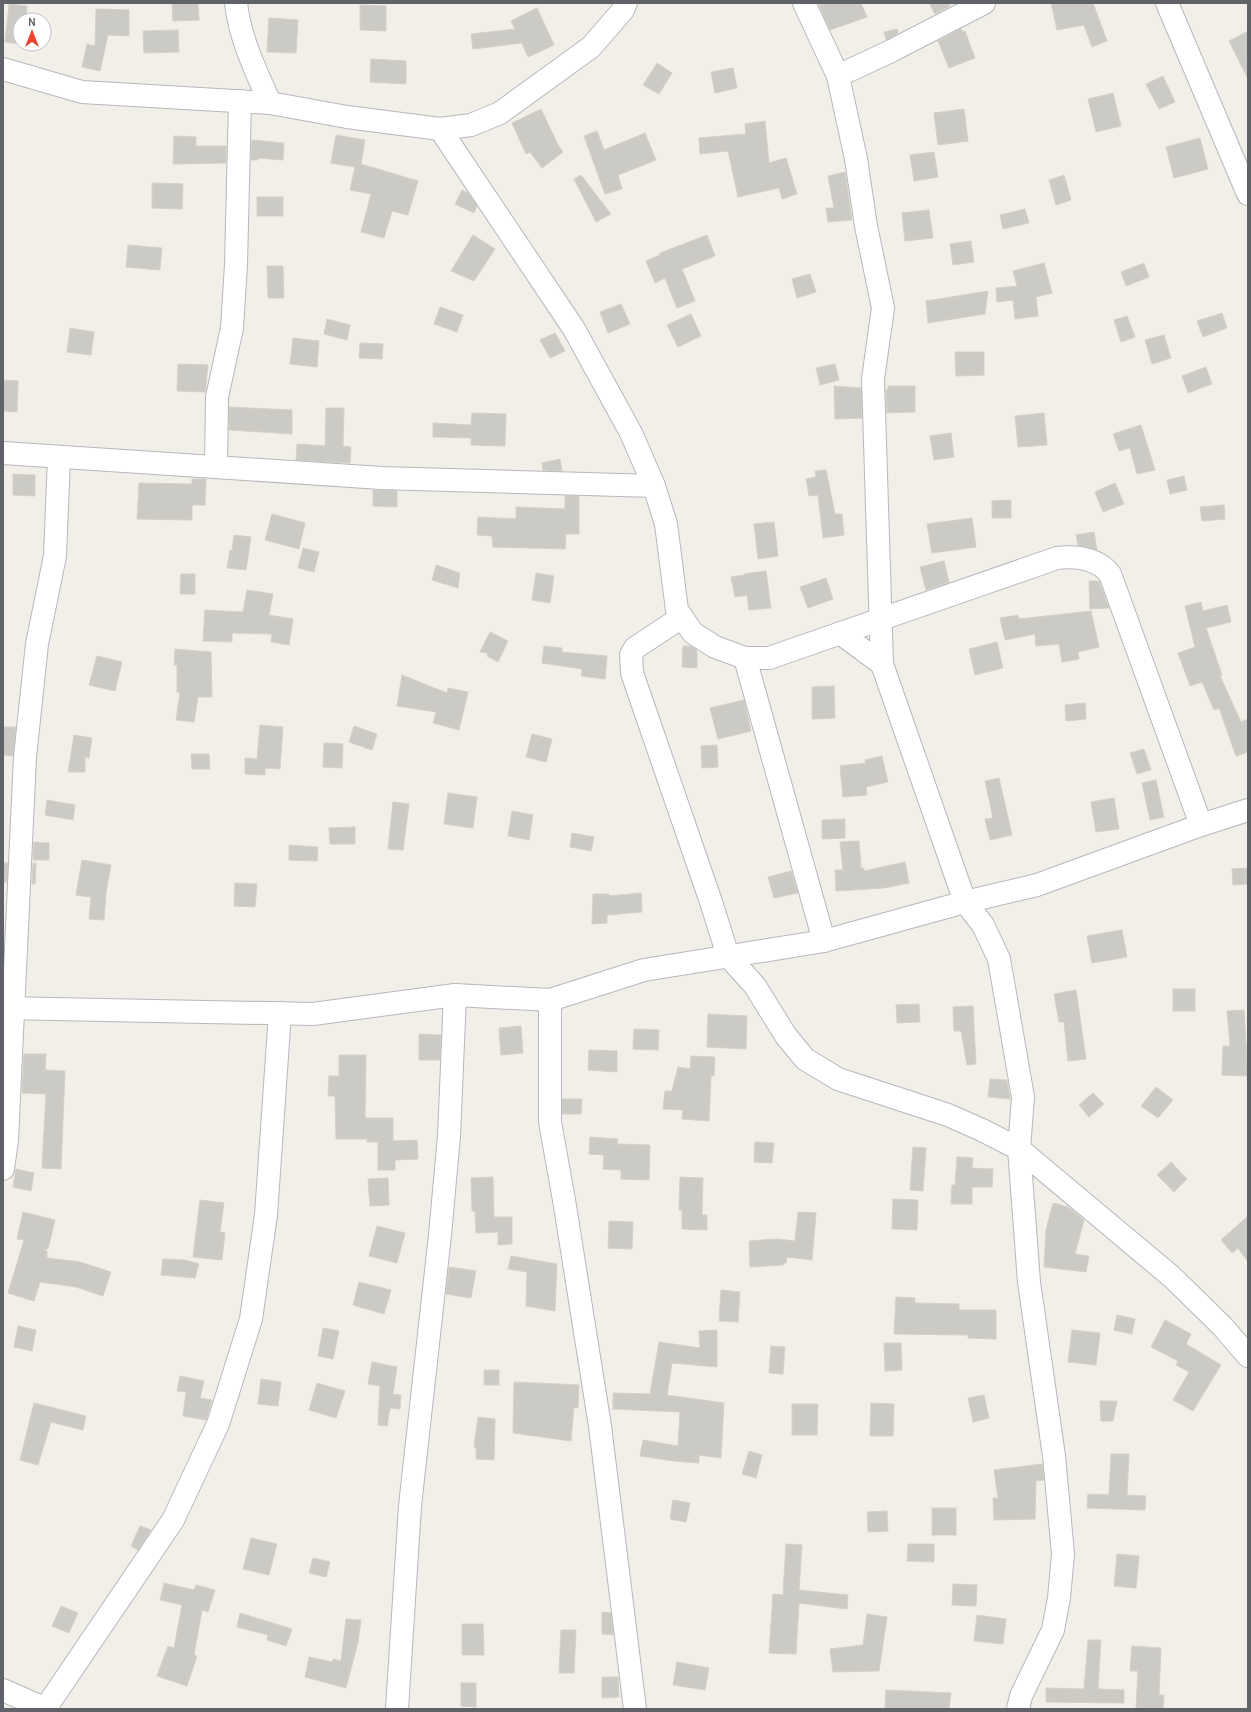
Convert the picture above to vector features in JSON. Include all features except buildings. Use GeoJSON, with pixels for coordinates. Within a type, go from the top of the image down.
{"type":"FeatureCollection","features":[{"type":"Feature","properties":{"kind":"street"},"geometry":{"type":"LineString","coordinates":[[236,3],[245,44],[270,103]]}},
{"type":"Feature","properties":{"kind":"street"},"geometry":{"type":"LineString","coordinates":[[3,70],[82,92],[270,103],[347,117],[440,129],[471,125],[500,113],[591,47],[623,10],[626,3]]}},
{"type":"Feature","properties":{"kind":"street"},"geometry":{"type":"LineString","coordinates":[[804,3],[838,76],[856,159],[866,226],[883,308],[872,379],[882,664],[965,902],[983,925],[999,959],[1023,1097],[1019,1149],[1029,1282],[1054,1456],[1063,1554],[1059,1598],[1053,1630],[1021,1696],[1018,1709]]}},
{"type":"Feature","properties":{"kind":"street"},"geometry":{"type":"LineString","coordinates":[[838,76],[891,51],[984,3]]}},
{"type":"Feature","properties":{"kind":"street"},"geometry":{"type":"LineString","coordinates":[[1167,3],[1248,194]]}},
{"type":"Feature","properties":{"kind":"street"},"geometry":{"type":"LineString","coordinates":[[216,467],[217,397],[232,320],[236,265],[240,101]]}},
{"type":"Feature","properties":{"kind":"street"},"geometry":{"type":"LineString","coordinates":[[440,129],[574,329],[631,433],[654,486],[666,524],[677,610],[693,633],[715,647],[745,658],[769,658],[1056,558],[1074,556],[1088,560],[1104,567],[1110,574],[1144,672],[1159,708],[1201,825]]}},
{"type":"Feature","properties":{"kind":"street"},"geometry":{"type":"LineString","coordinates":[[3,453],[59,458],[381,478],[654,486]]}},
{"type":"Feature","properties":{"kind":"street"},"geometry":{"type":"LineString","coordinates":[[3,1169],[7,1140],[8,1008],[25,757],[37,644],[55,556],[59,458]]}},
{"type":"Feature","properties":{"kind":"street"},"geometry":{"type":"LineString","coordinates":[[682,617],[635,648],[631,655],[631,668],[655,744],[711,902],[728,956],[756,986],[786,1036],[805,1059],[838,1079],[948,1115],[1019,1149],[1172,1276],[1223,1327],[1248,1356]]}},
{"type":"Feature","properties":{"kind":"street"},"geometry":{"type":"LineString","coordinates":[[840,633],[882,664]]}},
{"type":"Feature","properties":{"kind":"street"},"geometry":{"type":"LineString","coordinates":[[745,658],[824,941]]}},
{"type":"Feature","properties":{"kind":"street"},"geometry":{"type":"LineString","coordinates":[[8,1008],[313,1014],[455,995],[550,1000],[644,970],[824,941],[965,902],[1037,885],[1201,825],[1248,810]]}},
{"type":"Feature","properties":{"kind":"street"},"geometry":{"type":"LineString","coordinates":[[397,1709],[410,1506],[440,1235],[449,1136],[455,995]]}},
{"type":"Feature","properties":{"kind":"street"},"geometry":{"type":"LineString","coordinates":[[550,1000],[550,1122],[600,1426],[635,1709]]}},
{"type":"Feature","properties":{"kind":"street"},"geometry":{"type":"LineString","coordinates":[[3,1690],[45,1709],[173,1520],[218,1424],[251,1319],[266,1215],[280,1013]]}}]}
